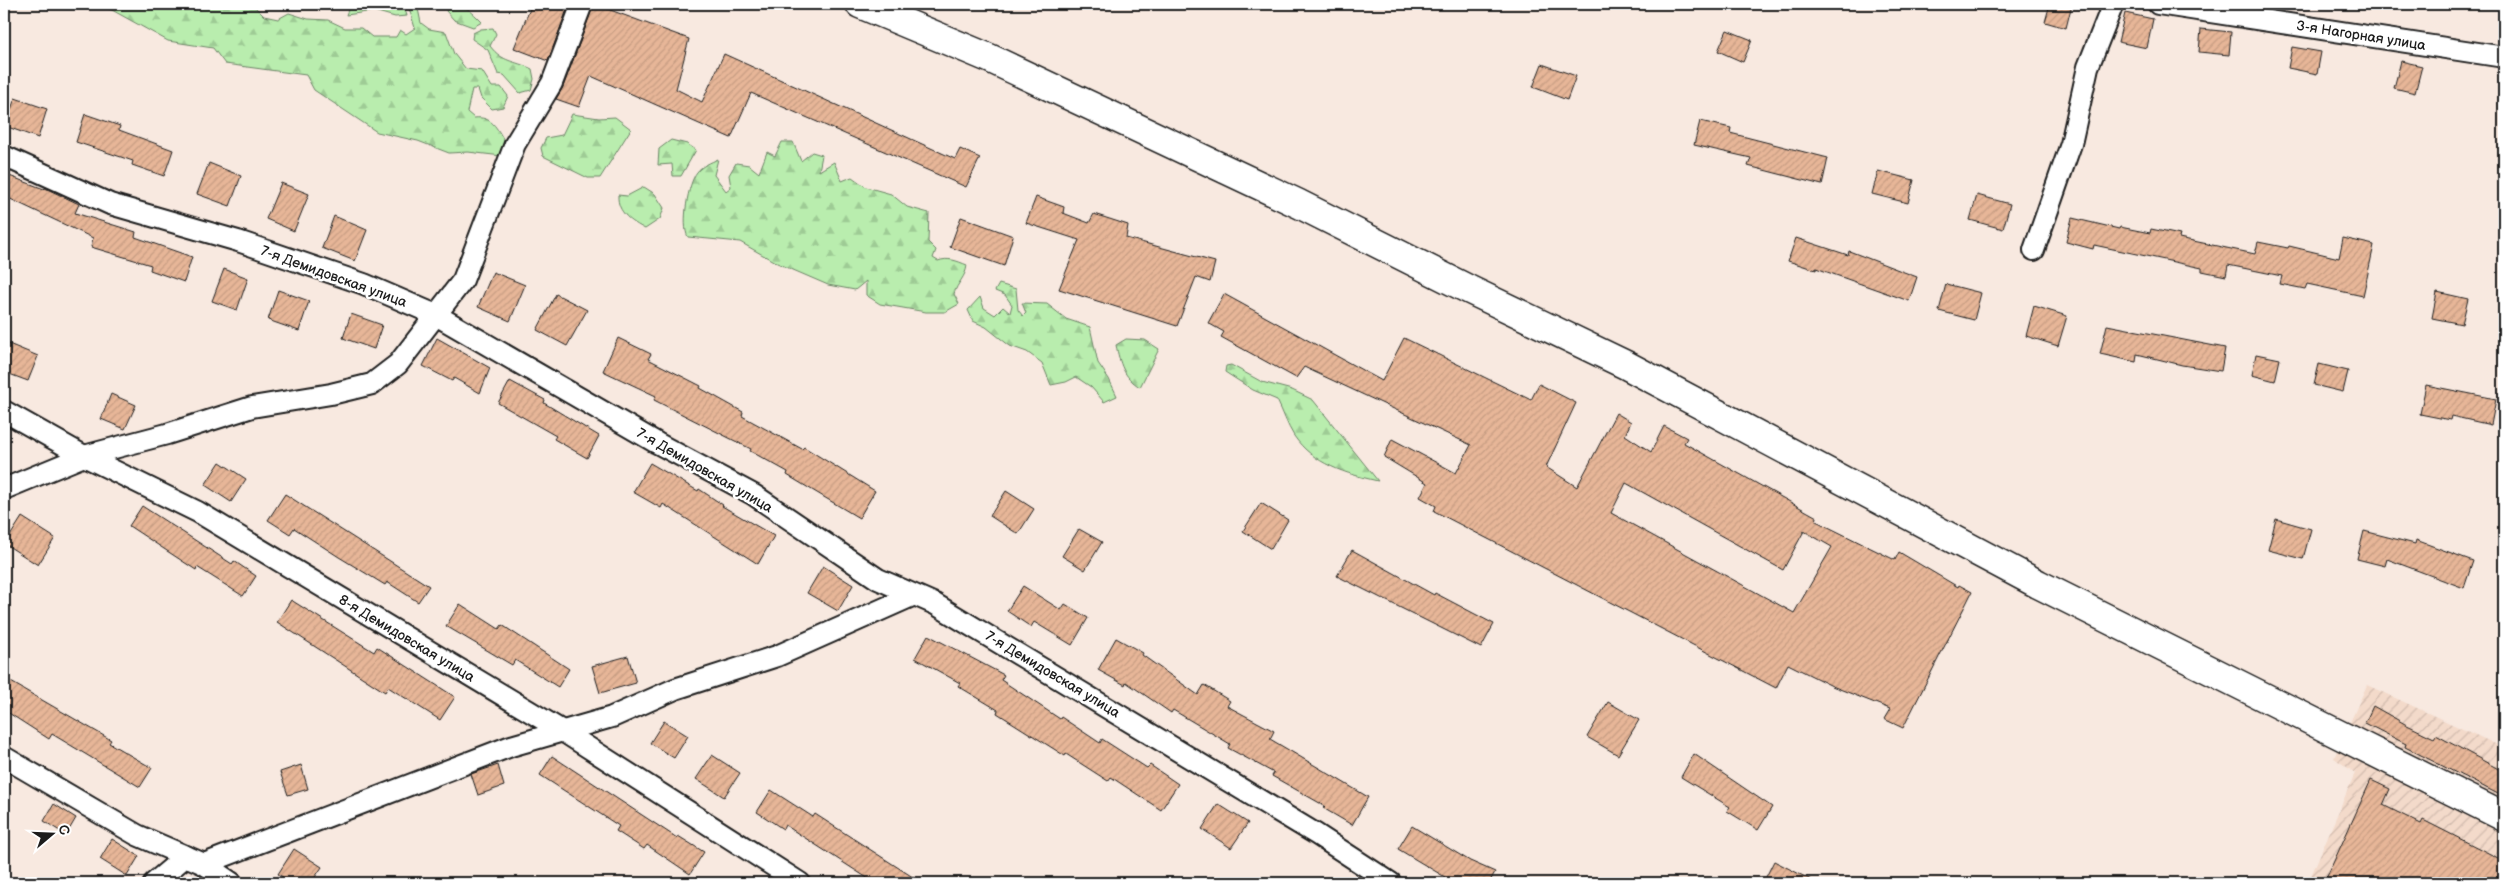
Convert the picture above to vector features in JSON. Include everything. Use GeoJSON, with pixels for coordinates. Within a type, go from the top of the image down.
{"type":"FeatureCollection","features":[{"type":"Feature","properties":{"kind":"main road"},"geometry":{"type":"LineString","coordinates":[[860,4],[989,58],[1300,204],[1470,290],[1626,365],[2038,584],[2504,817]]}},
{"type":"Feature","properties":{"kind":"street"},"geometry":{"type":"LineString","coordinates":[[4,489],[84,456],[167,434],[252,407],[331,394],[372,384],[398,364],[463,280],[515,144],[552,83],[582,4]]}},
{"type":"Feature","properties":{"kind":"street"},"geometry":{"type":"LineString","coordinates":[[2034,250],[2071,144],[2088,67],[2113,4]]}},
{"type":"Feature","properties":{"kind":"street","name":"3-я Нагорная улица"},"geometry":{"type":"LineString","coordinates":[[2158,4],[2504,57]]}},
{"type":"Feature","properties":{"kind":"street","name":"7-я Демидовская улица"},"geometry":{"type":"LineString","coordinates":[[4,156],[110,204],[247,244],[364,284],[436,315],[658,443],[754,495],[878,579],[912,596],[935,604],[1132,721],[1316,834],[1391,883]]}},
{"type":"Feature","properties":{"kind":"street","name":"8-я Демидовская улица"},"geometry":{"type":"LineString","coordinates":[[4,411],[84,456],[198,512],[564,732],[800,883]]}},
{"type":"Feature","properties":{"kind":"street"},"geometry":{"type":"LineString","coordinates":[[204,864],[511,746],[612,717],[675,689],[777,656],[912,596]]}},
{"type":"Feature","properties":{"kind":"street"},"geometry":{"type":"LineString","coordinates":[[4,757],[137,835],[204,864],[232,883]]}},
{"type":"Feature","properties":{"kind":"street"},"geometry":{"type":"LineString","coordinates":[[154,883],[186,856]]}},
{"type":"Feature","properties":{"kind":"shaded area"},"geometry":{"type":"Polygon","coordinates":[[[2367,685],[2504,748],[2504,883],[2308,883],[2355,773],[2334,758],[2367,685]]]}},
{"type":"Feature","properties":{"kind":"green space"},"geometry":{"type":"Polygon","coordinates":[[[95,4],[252,4],[264,16],[278,19],[289,13],[308,19],[328,20],[345,28],[361,28],[372,37],[396,37],[400,30],[406,34],[415,28],[408,5],[404,5],[407,16],[395,17],[374,11],[346,15],[349,7],[357,4],[386,4],[389,8],[399,10],[395,4],[417,4],[421,23],[429,29],[446,32],[454,54],[466,69],[482,71],[492,87],[501,87],[508,96],[503,107],[492,109],[481,98],[478,89],[472,89],[467,112],[474,118],[489,121],[496,127],[505,142],[502,156],[468,152],[449,153],[418,141],[377,132],[314,90],[306,75],[225,64],[213,48],[168,41],[112,10],[95,4]]]}},
{"type":"Feature","properties":{"kind":"green space"},"geometry":{"type":"Polygon","coordinates":[[[449,4],[464,7],[482,22],[473,27],[454,20],[446,11],[449,4]]]}},
{"type":"Feature","properties":{"kind":"green space"},"geometry":{"type":"Polygon","coordinates":[[[493,28],[496,34],[490,46],[504,58],[532,69],[534,79],[531,90],[520,93],[504,75],[498,74],[488,50],[472,39],[473,33],[481,29],[493,28]]]}},
{"type":"Feature","properties":{"kind":"green space"},"geometry":{"type":"Polygon","coordinates":[[[572,114],[599,118],[615,117],[631,129],[600,178],[588,178],[543,156],[541,148],[546,138],[562,135],[572,114]]]}},
{"type":"Feature","properties":{"kind":"green space"},"geometry":{"type":"Polygon","coordinates":[[[671,140],[687,144],[696,150],[681,176],[673,176],[672,164],[658,165],[659,149],[671,140]]]}},
{"type":"Feature","properties":{"kind":"green space"},"geometry":{"type":"Polygon","coordinates":[[[782,142],[793,142],[801,161],[812,152],[822,155],[819,171],[834,162],[842,181],[852,177],[866,187],[891,194],[907,207],[929,213],[928,242],[936,250],[933,258],[938,261],[945,259],[967,265],[954,294],[959,304],[945,312],[926,312],[880,304],[866,295],[866,281],[855,290],[828,285],[777,263],[740,242],[688,237],[685,223],[686,204],[694,177],[699,170],[718,159],[714,175],[726,191],[731,187],[729,175],[736,163],[749,165],[759,173],[767,152],[775,156],[782,142]]]}},
{"type":"Feature","properties":{"kind":"green space"},"geometry":{"type":"Polygon","coordinates":[[[644,187],[655,194],[664,208],[660,219],[645,229],[626,216],[618,201],[618,195],[627,196],[644,187]]]}},
{"type":"Feature","properties":{"kind":"green space"},"geometry":{"type":"Polygon","coordinates":[[[999,284],[1016,289],[1018,310],[1023,316],[1026,313],[1022,303],[1047,304],[1066,319],[1090,327],[1098,363],[1109,379],[1117,396],[1104,402],[1091,387],[1076,377],[1066,382],[1051,385],[1042,363],[1027,352],[1010,346],[986,327],[973,321],[968,310],[980,297],[984,308],[995,315],[1003,307],[1010,313],[1012,305],[1005,295],[995,291],[999,284]]]}},
{"type":"Feature","properties":{"kind":"green space"},"geometry":{"type":"Polygon","coordinates":[[[1126,339],[1145,340],[1159,349],[1140,387],[1126,374],[1119,358],[1116,345],[1126,339]]]}},
{"type":"Feature","properties":{"kind":"green space"},"geometry":{"type":"Polygon","coordinates":[[[1231,365],[1262,382],[1292,390],[1313,400],[1378,481],[1342,471],[1320,461],[1311,454],[1294,436],[1277,400],[1253,390],[1225,372],[1226,366],[1231,365]]]}},
{"type":"Feature","properties":{"kind":"building"},"geometry":{"type":"Polygon","coordinates":[[[532,4],[569,4],[548,61],[514,48],[532,4]]]}},
{"type":"Feature","properties":{"kind":"building"},"geometry":{"type":"Polygon","coordinates":[[[594,4],[689,39],[676,89],[702,102],[724,54],[955,159],[960,149],[980,158],[966,187],[751,93],[731,138],[591,76],[579,107],[556,99],[563,87],[594,4]]]}},
{"type":"Feature","properties":{"kind":"building"},"geometry":{"type":"Polygon","coordinates":[[[2050,4],[2072,4],[2066,28],[2045,22],[2050,4]]]}},
{"type":"Feature","properties":{"kind":"building"},"geometry":{"type":"Polygon","coordinates":[[[2125,13],[2153,19],[2147,48],[2118,42],[2125,13]]]}},
{"type":"Feature","properties":{"kind":"building"},"geometry":{"type":"Polygon","coordinates":[[[2201,29],[2231,32],[2229,55],[2199,52],[2201,29]]]}},
{"type":"Feature","properties":{"kind":"building"},"geometry":{"type":"Polygon","coordinates":[[[1727,30],[1752,40],[1743,62],[1718,51],[1727,30]]]}},
{"type":"Feature","properties":{"kind":"building"},"geometry":{"type":"Polygon","coordinates":[[[2292,47],[2321,52],[2317,74],[2288,68],[2292,47]]]}},
{"type":"Feature","properties":{"kind":"building"},"geometry":{"type":"Polygon","coordinates":[[[2401,61],[2422,66],[2415,93],[2394,88],[2401,61]]]}},
{"type":"Feature","properties":{"kind":"building"},"geometry":{"type":"Polygon","coordinates":[[[1542,64],[1576,76],[1567,100],[1533,87],[1542,64]]]}},
{"type":"Feature","properties":{"kind":"building"},"geometry":{"type":"Polygon","coordinates":[[[15,98],[47,109],[38,138],[5,126],[15,98]]]}},
{"type":"Feature","properties":{"kind":"building"},"geometry":{"type":"Polygon","coordinates":[[[85,114],[120,126],[119,130],[173,150],[164,176],[132,165],[133,161],[76,142],[85,114]]]}},
{"type":"Feature","properties":{"kind":"building"},"geometry":{"type":"Polygon","coordinates":[[[1700,121],[1731,128],[1730,133],[1828,158],[1822,185],[1748,166],[1751,158],[1694,145],[1700,121]]]}},
{"type":"Feature","properties":{"kind":"building"},"geometry":{"type":"Polygon","coordinates":[[[209,163],[241,176],[230,206],[197,194],[209,163]]]}},
{"type":"Feature","properties":{"kind":"building"},"geometry":{"type":"Polygon","coordinates":[[[1878,171],[1914,180],[1908,203],[1872,194],[1878,171]]]}},
{"type":"Feature","properties":{"kind":"building"},"geometry":{"type":"Polygon","coordinates":[[[4,174],[45,188],[79,204],[75,213],[136,232],[135,237],[192,257],[184,282],[150,270],[151,265],[91,247],[93,238],[4,196],[4,174]]]}},
{"type":"Feature","properties":{"kind":"building"},"geometry":{"type":"Polygon","coordinates":[[[281,183],[309,194],[294,231],[266,219],[281,183]]]}},
{"type":"Feature","properties":{"kind":"building"},"geometry":{"type":"Polygon","coordinates":[[[1977,195],[2010,204],[2003,229],[1970,220],[1977,195]]]}},
{"type":"Feature","properties":{"kind":"building"},"geometry":{"type":"Polygon","coordinates":[[[1036,197],[1064,207],[1063,213],[1089,223],[1094,214],[1128,225],[1126,238],[1215,262],[1210,282],[1196,277],[1177,326],[1059,289],[1079,240],[1026,223],[1036,197]]]}},
{"type":"Feature","properties":{"kind":"building"},"geometry":{"type":"Polygon","coordinates":[[[334,216],[367,230],[355,261],[322,248],[334,216]]]}},
{"type":"Feature","properties":{"kind":"building"},"geometry":{"type":"Polygon","coordinates":[[[961,217],[1013,236],[1004,266],[950,247],[961,217]]]}},
{"type":"Feature","properties":{"kind":"building"},"geometry":{"type":"Polygon","coordinates":[[[2072,218],[2119,229],[2120,227],[2150,233],[2151,229],[2180,235],[2179,238],[2255,254],[2258,242],[2288,248],[2289,246],[2339,258],[2343,238],[2374,245],[2363,296],[2307,284],[2305,289],[2280,284],[2282,276],[2228,265],[2226,276],[2202,271],[2202,268],[2146,256],[2094,245],[2093,249],[2066,242],[2072,218]]]}},
{"type":"Feature","properties":{"kind":"building"},"geometry":{"type":"Polygon","coordinates":[[[1796,238],[1848,255],[1849,251],[1917,277],[1909,301],[1816,268],[1816,270],[1788,261],[1796,238]]]}},
{"type":"Feature","properties":{"kind":"building"},"geometry":{"type":"Polygon","coordinates":[[[224,269],[248,278],[237,310],[212,301],[224,269]]]}},
{"type":"Feature","properties":{"kind":"building"},"geometry":{"type":"Polygon","coordinates":[[[493,272],[525,285],[510,321],[478,307],[493,272]]]}},
{"type":"Feature","properties":{"kind":"building"},"geometry":{"type":"Polygon","coordinates":[[[1946,284],[1981,293],[1974,320],[1939,311],[1946,284]]]}},
{"type":"Feature","properties":{"kind":"building"},"geometry":{"type":"Polygon","coordinates":[[[278,290],[309,301],[299,331],[268,320],[278,290]]]}},
{"type":"Feature","properties":{"kind":"building"},"geometry":{"type":"Polygon","coordinates":[[[2437,292],[2468,299],[2462,324],[2432,318],[2437,292]]]}},
{"type":"Feature","properties":{"kind":"building"},"geometry":{"type":"Polygon","coordinates":[[[556,294],[587,310],[567,346],[537,330],[556,294]]]}},
{"type":"Feature","properties":{"kind":"building"},"geometry":{"type":"Polygon","coordinates":[[[1224,294],[1382,381],[1404,338],[1531,400],[1539,384],[1576,403],[1546,467],[1577,487],[1616,413],[1631,422],[1625,435],[1651,452],[1664,426],[1687,438],[1684,443],[1817,517],[1816,521],[1895,560],[1899,552],[1958,587],[1959,585],[1972,592],[1903,728],[1884,719],[1890,709],[1832,686],[1788,664],[1776,688],[1434,511],[1436,506],[1420,497],[1427,483],[1384,457],[1392,439],[1456,473],[1471,445],[1304,367],[1296,378],[1221,337],[1224,332],[1208,323],[1224,294]],[[1626,483],[1611,513],[1794,613],[1832,547],[1804,531],[1783,570],[1626,483]]]}},
{"type":"Feature","properties":{"kind":"building"},"geometry":{"type":"Polygon","coordinates":[[[2034,306],[2067,316],[2058,346],[2026,336],[2034,306]]]}},
{"type":"Feature","properties":{"kind":"building"},"geometry":{"type":"Polygon","coordinates":[[[351,314],[382,325],[374,349],[343,338],[351,314]]]}},
{"type":"Feature","properties":{"kind":"building"},"geometry":{"type":"Polygon","coordinates":[[[2107,325],[2225,348],[2221,371],[2182,365],[2137,354],[2136,362],[2100,354],[2107,325]]]}},
{"type":"Feature","properties":{"kind":"building"},"geometry":{"type":"Polygon","coordinates":[[[437,338],[490,368],[480,393],[454,378],[452,381],[423,366],[437,338]]]}},
{"type":"Feature","properties":{"kind":"building"},"geometry":{"type":"Polygon","coordinates":[[[618,338],[651,354],[648,359],[701,386],[700,388],[743,412],[742,416],[802,449],[804,447],[875,491],[859,518],[787,475],[788,472],[750,451],[751,449],[654,400],[656,396],[603,371],[618,338]]]}},
{"type":"Feature","properties":{"kind":"building"},"geometry":{"type":"Polygon","coordinates":[[[4,342],[38,356],[28,381],[4,372],[4,342]]]}},
{"type":"Feature","properties":{"kind":"building"},"geometry":{"type":"Polygon","coordinates":[[[2256,354],[2280,359],[2275,381],[2252,375],[2256,354]]]}},
{"type":"Feature","properties":{"kind":"building"},"geometry":{"type":"Polygon","coordinates":[[[2319,364],[2348,371],[2343,392],[2314,385],[2319,364]]]}},
{"type":"Feature","properties":{"kind":"building"},"geometry":{"type":"Polygon","coordinates":[[[510,381],[545,400],[544,403],[599,436],[587,458],[554,439],[556,436],[498,403],[510,381]]]}},
{"type":"Feature","properties":{"kind":"building"},"geometry":{"type":"Polygon","coordinates":[[[2426,385],[2496,399],[2491,425],[2451,416],[2450,420],[2420,414],[2426,385]]]}},
{"type":"Feature","properties":{"kind":"building"},"geometry":{"type":"Polygon","coordinates":[[[111,394],[136,405],[125,429],[101,419],[111,394]]]}},
{"type":"Feature","properties":{"kind":"building"},"geometry":{"type":"Polygon","coordinates":[[[220,462],[246,479],[231,502],[205,485],[220,462]]]}},
{"type":"Feature","properties":{"kind":"building"},"geometry":{"type":"Polygon","coordinates":[[[650,463],[698,491],[699,489],[722,506],[774,536],[758,564],[663,504],[661,508],[633,492],[650,463]]]}},
{"type":"Feature","properties":{"kind":"building"},"geometry":{"type":"Polygon","coordinates":[[[1006,491],[1034,509],[1018,534],[990,516],[1006,491]]]}},
{"type":"Feature","properties":{"kind":"building"},"geometry":{"type":"Polygon","coordinates":[[[285,494],[429,586],[418,602],[387,582],[385,585],[294,528],[290,534],[268,520],[285,494]]]}},
{"type":"Feature","properties":{"kind":"building"},"geometry":{"type":"Polygon","coordinates":[[[1261,503],[1288,520],[1271,549],[1243,531],[1261,503]]]}},
{"type":"Feature","properties":{"kind":"building"},"geometry":{"type":"Polygon","coordinates":[[[142,506],[232,564],[234,561],[256,576],[243,596],[197,567],[196,570],[129,526],[142,506]]]}},
{"type":"Feature","properties":{"kind":"building"},"geometry":{"type":"Polygon","coordinates":[[[22,517],[55,538],[38,565],[5,544],[22,517]]]}},
{"type":"Feature","properties":{"kind":"building"},"geometry":{"type":"Polygon","coordinates":[[[2276,519],[2311,529],[2303,559],[2268,550],[2276,519]]]}},
{"type":"Feature","properties":{"kind":"building"},"geometry":{"type":"Polygon","coordinates":[[[1079,529],[1102,542],[1085,570],[1062,556],[1079,529]]]}},
{"type":"Feature","properties":{"kind":"building"},"geometry":{"type":"Polygon","coordinates":[[[2364,531],[2415,544],[2416,540],[2473,561],[2464,588],[2387,559],[2385,566],[2357,559],[2364,531]]]}},
{"type":"Feature","properties":{"kind":"building"},"geometry":{"type":"Polygon","coordinates":[[[1352,550],[1434,595],[1435,593],[1494,624],[1481,648],[1337,576],[1352,550]]]}},
{"type":"Feature","properties":{"kind":"building"},"geometry":{"type":"Polygon","coordinates":[[[823,566],[853,585],[838,611],[807,593],[823,566]]]}},
{"type":"Feature","properties":{"kind":"building"},"geometry":{"type":"Polygon","coordinates":[[[1023,586],[1061,610],[1065,604],[1088,618],[1072,645],[1034,622],[1031,627],[1007,611],[1023,586]]]}},
{"type":"Feature","properties":{"kind":"building"},"geometry":{"type":"Polygon","coordinates":[[[291,600],[374,652],[377,647],[455,697],[440,720],[388,687],[385,692],[277,622],[291,600]]]}},
{"type":"Feature","properties":{"kind":"building"},"geometry":{"type":"Polygon","coordinates":[[[460,604],[499,629],[502,625],[569,669],[558,687],[515,660],[512,665],[446,626],[460,604]]]}},
{"type":"Feature","properties":{"kind":"building"},"geometry":{"type":"Polygon","coordinates":[[[928,635],[1004,675],[1001,680],[1100,743],[1102,739],[1147,768],[1150,765],[1178,784],[1161,810],[1111,777],[1108,781],[1066,754],[1065,756],[997,713],[998,710],[958,686],[960,683],[915,658],[928,635]]]}},
{"type":"Feature","properties":{"kind":"building"},"geometry":{"type":"Polygon","coordinates":[[[1116,638],[1143,653],[1142,655],[1198,695],[1204,685],[1230,701],[1227,706],[1274,731],[1270,739],[1368,797],[1352,825],[1323,808],[1325,806],[1272,776],[1274,773],[1228,748],[1230,744],[1173,710],[1171,713],[1126,682],[1125,685],[1098,670],[1116,638]]]}},
{"type":"Feature","properties":{"kind":"building"},"geometry":{"type":"Polygon","coordinates":[[[628,656],[636,683],[600,693],[592,666],[628,656]]]}},
{"type":"Feature","properties":{"kind":"building"},"geometry":{"type":"Polygon","coordinates":[[[4,678],[111,740],[109,743],[152,768],[140,787],[52,734],[49,739],[4,710],[4,678]]]}},
{"type":"Feature","properties":{"kind":"building"},"geometry":{"type":"Polygon","coordinates":[[[1608,702],[1639,720],[1618,755],[1587,737],[1608,702]]]}},
{"type":"Feature","properties":{"kind":"building"},"geometry":{"type":"Polygon","coordinates":[[[2373,706],[2434,738],[2436,735],[2504,772],[2504,797],[2405,747],[2406,744],[2365,723],[2373,706]]]}},
{"type":"Feature","properties":{"kind":"building"},"geometry":{"type":"Polygon","coordinates":[[[664,721],[688,736],[674,758],[650,743],[664,721]]]}},
{"type":"Feature","properties":{"kind":"building"},"geometry":{"type":"Polygon","coordinates":[[[1694,754],[1772,807],[1758,830],[1727,811],[1730,807],[1681,777],[1694,754]]]}},
{"type":"Feature","properties":{"kind":"building"},"geometry":{"type":"Polygon","coordinates":[[[712,755],[740,773],[724,797],[696,779],[712,755]]]}},
{"type":"Feature","properties":{"kind":"building"},"geometry":{"type":"Polygon","coordinates":[[[552,756],[677,838],[678,836],[704,852],[690,874],[647,845],[644,849],[616,831],[619,826],[540,775],[552,756]]]}},
{"type":"Feature","properties":{"kind":"building"},"geometry":{"type":"Polygon","coordinates":[[[301,765],[308,789],[288,795],[280,772],[301,765]]]}},
{"type":"Feature","properties":{"kind":"building"},"geometry":{"type":"Polygon","coordinates":[[[498,765],[504,786],[478,795],[471,774],[498,765]]]}},
{"type":"Feature","properties":{"kind":"building"},"geometry":{"type":"Polygon","coordinates":[[[2371,780],[2390,789],[2383,805],[2421,824],[2423,820],[2504,861],[2504,883],[2324,883],[2371,780]]]}},
{"type":"Feature","properties":{"kind":"building"},"geometry":{"type":"Polygon","coordinates":[[[771,790],[813,817],[815,814],[922,883],[875,883],[785,825],[783,829],[757,812],[771,790]]]}},
{"type":"Feature","properties":{"kind":"building"},"geometry":{"type":"Polygon","coordinates":[[[54,804],[76,818],[66,835],[44,821],[54,804]]]}},
{"type":"Feature","properties":{"kind":"building"},"geometry":{"type":"Polygon","coordinates":[[[1218,804],[1248,823],[1231,848],[1202,829],[1218,804]]]}},
{"type":"Feature","properties":{"kind":"building"},"geometry":{"type":"Polygon","coordinates":[[[1412,826],[1470,861],[1495,872],[1489,883],[1455,883],[1398,849],[1412,826]]]}},
{"type":"Feature","properties":{"kind":"building"},"geometry":{"type":"Polygon","coordinates":[[[112,839],[139,856],[127,876],[100,859],[112,839]]]}},
{"type":"Feature","properties":{"kind":"building"},"geometry":{"type":"Polygon","coordinates":[[[294,849],[322,867],[311,883],[292,883],[278,874],[294,849]]]}},
{"type":"Feature","properties":{"kind":"building"},"geometry":{"type":"Polygon","coordinates":[[[1774,861],[1817,883],[1763,883],[1774,861]]]}}]}
